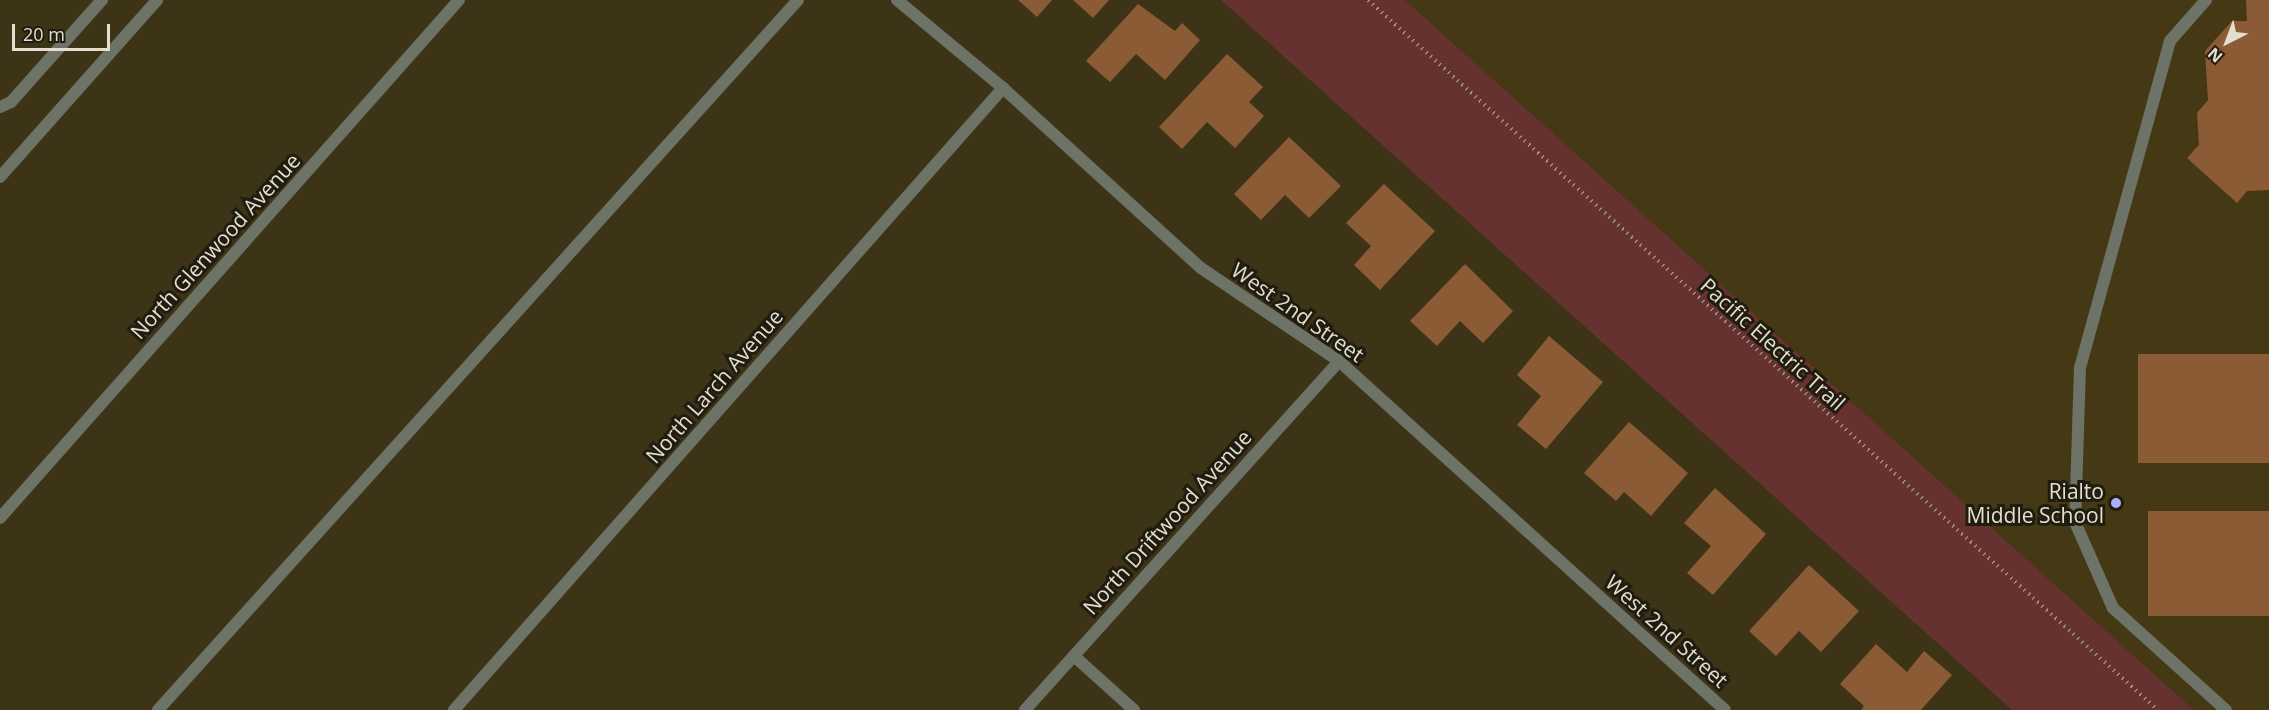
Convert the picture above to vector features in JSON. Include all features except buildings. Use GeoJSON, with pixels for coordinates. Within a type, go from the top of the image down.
{"type":"FeatureCollection","features":[{"type":"Feature","properties":{"kind":"street"},"geometry":{"type":"LineString","coordinates":[[0,108],[102,0]]}},
{"type":"Feature","properties":{"kind":"street"},"geometry":{"type":"LineString","coordinates":[[0,177],[157,0]]}},
{"type":"Feature","properties":{"kind":"street","name":"North Glenwood Avenue"},"geometry":{"type":"LineString","coordinates":[[0,518],[459,0]]}},
{"type":"Feature","properties":{"kind":"street"},"geometry":{"type":"LineString","coordinates":[[158,710],[798,0]]}},
{"type":"Feature","properties":{"kind":"street","name":"West 2nd Street"},"geometry":{"type":"LineString","coordinates":[[897,0],[1003,88],[1201,268],[1339,361],[1725,710]]}},
{"type":"Feature","properties":{"kind":"street"},"geometry":{"type":"LineString","coordinates":[[2206,0],[2170,41],[2080,367],[2075,522],[2113,608],[2226,710]]}},
{"type":"Feature","properties":{"kind":"street","name":"North Larch Avenue"},"geometry":{"type":"LineString","coordinates":[[454,710],[1003,88]]}},
{"type":"Feature","properties":{"kind":"street","name":"North Driftwood Avenue"},"geometry":{"type":"LineString","coordinates":[[1025,710],[1339,361]]}},
{"type":"Feature","properties":{"kind":"street"},"geometry":{"type":"LineString","coordinates":[[1074,656],[1134,710]]}},
{"type":"Feature","properties":{"kind":"path","name":"Pacific Electric Trail"},"geometry":{"type":"LineString","coordinates":[[1368,0],[2158,710]]}},
{"type":"Feature","properties":{"kind":"shaded area"},"geometry":{"type":"Polygon","coordinates":[[[1221,0],[1405,0],[2194,710],[2012,710],[1221,0]]]}},
{"type":"Feature","properties":{"kind":"shaded area","name":"Rialto Middle School"},"geometry":{"type":"Polygon","coordinates":[[[1405,0],[2269,0],[2269,710],[2194,710],[1405,0]]]}},
{"type":"Feature","properties":{"kind":"place","name":"Rialto Middle School"},"geometry":{"type":"Point","coordinates":[2116,503]}}]}
